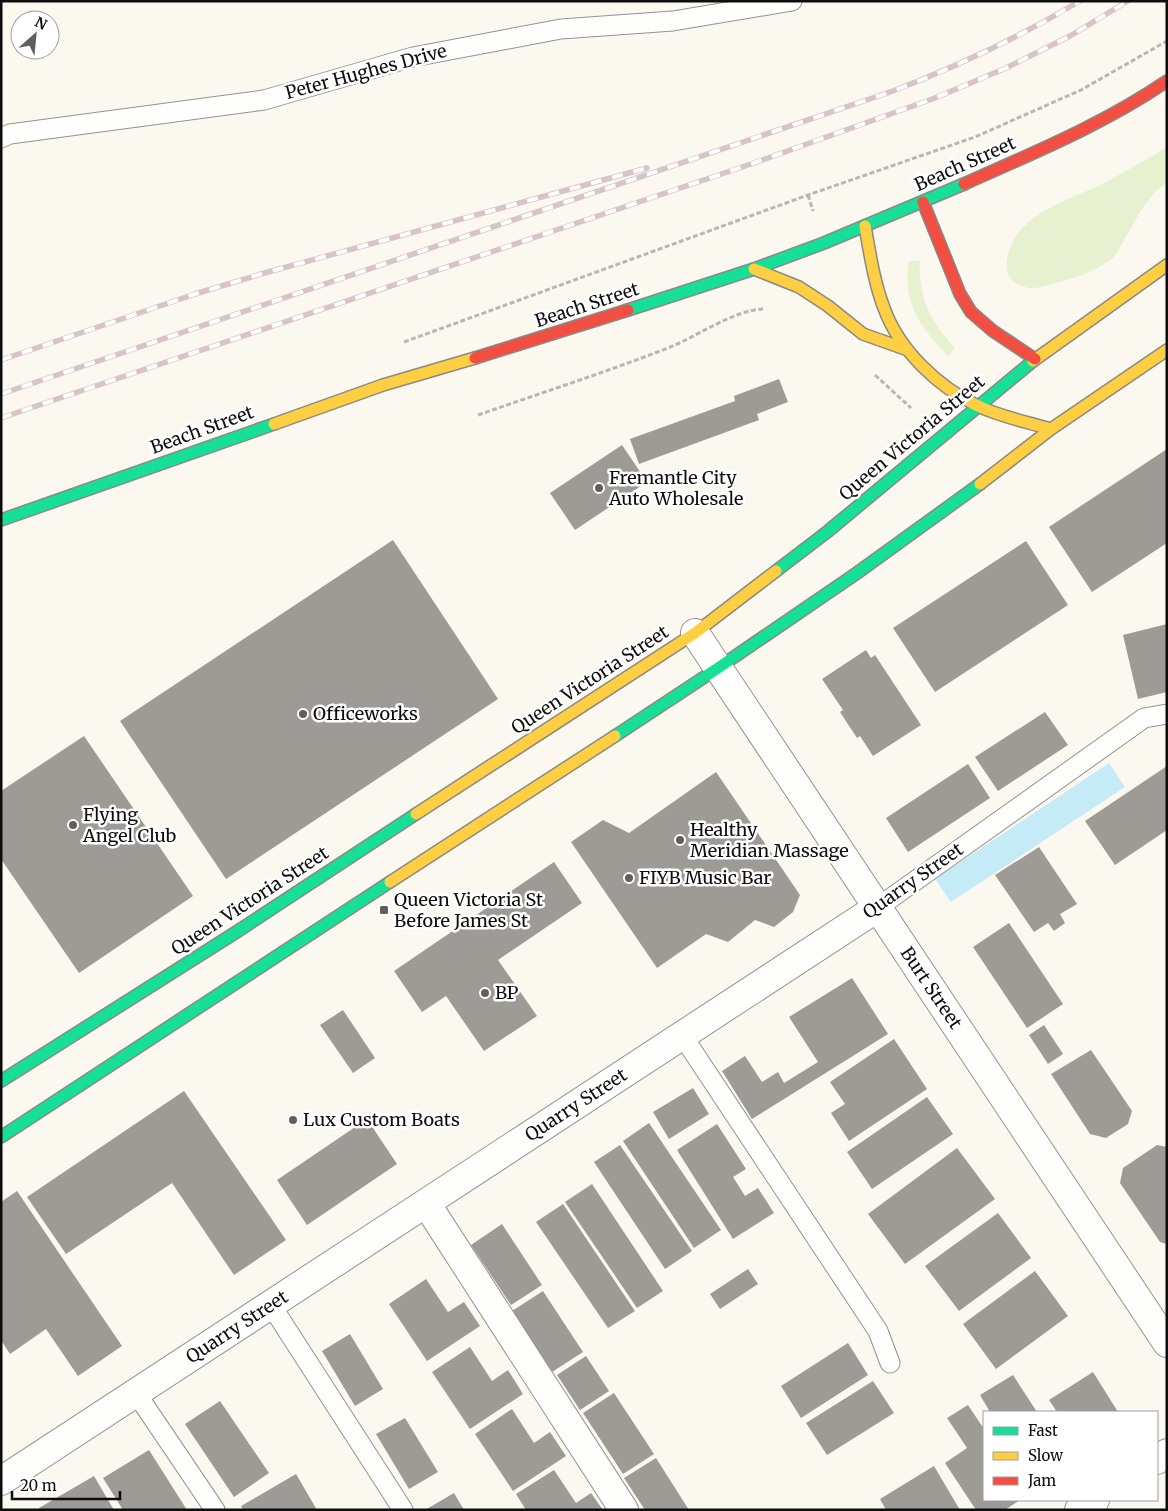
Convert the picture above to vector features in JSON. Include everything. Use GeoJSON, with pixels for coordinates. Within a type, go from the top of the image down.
{"type":"FeatureCollection","features":[{"type":"Feature","properties":{"kind":"main road","name":"Beach Street"},"geometry":{"type":"LineString","coordinates":[[1,520],[382,385],[571,329],[754,268],[923,202],[1060,140],[1145,96],[1167,81]]}},
{"type":"Feature","properties":{"kind":"main road"},"geometry":{"type":"LineString","coordinates":[[923,202],[960,294],[971,312],[993,331],[1035,359]]}},
{"type":"Feature","properties":{"kind":"main road"},"geometry":{"type":"LineString","coordinates":[[865,226],[879,293],[888,320],[908,350],[940,382],[978,406],[1051,429]]}},
{"type":"Feature","properties":{"kind":"main road","name":"Queen Victoria Street"},"geometry":{"type":"LineString","coordinates":[[1,1081],[238,931],[402,822],[695,633],[827,532],[1035,359],[1167,265]]}},
{"type":"Feature","properties":{"kind":"main road"},"geometry":{"type":"LineString","coordinates":[[754,268],[799,288],[828,306],[863,334],[908,350]]}},
{"type":"Feature","properties":{"kind":"main road"},"geometry":{"type":"LineString","coordinates":[[1,1137],[718,668],[857,573],[968,494],[1051,429],[1167,350]]}},
{"type":"Feature","properties":{"kind":"street","name":"Burt Street"},"geometry":{"type":"LineString","coordinates":[[695,633],[1167,1343]]}},
{"type":"Feature","properties":{"kind":"street","name":"Quarry Street"},"geometry":{"type":"LineString","coordinates":[[1,1481],[877,908]]}},
{"type":"Feature","properties":{"kind":"street"},"geometry":{"type":"LineString","coordinates":[[426,1203],[624,1510]]}},
{"type":"Feature","properties":{"kind":"street"},"geometry":{"type":"LineString","coordinates":[[1079,1510],[1093,1501]]}},
{"type":"Feature","properties":{"kind":"lane","name":"Peter Hughes Drive"},"geometry":{"type":"LineString","coordinates":[[1,138],[10,134],[264,100],[413,57],[561,29],[673,20],[792,1]]}},
{"type":"Feature","properties":{"kind":"lane","name":"Quarry Street"},"geometry":{"type":"LineString","coordinates":[[877,908],[1144,718],[1167,714]]}},
{"type":"Feature","properties":{"kind":"lane"},"geometry":{"type":"LineString","coordinates":[[682,1035],[878,1331],[890,1363]]}},
{"type":"Feature","properties":{"kind":"lane"},"geometry":{"type":"LineString","coordinates":[[271,1305],[403,1510]]}},
{"type":"Feature","properties":{"kind":"lane"},"geometry":{"type":"LineString","coordinates":[[136,1393],[215,1510]]}},
{"type":"Feature","properties":{"kind":"path"},"geometry":{"type":"LineString","coordinates":[[808,195],[975,137],[1081,90],[1167,41]]}},
{"type":"Feature","properties":{"kind":"path"},"geometry":{"type":"LineString","coordinates":[[478,415],[670,347],[706,329],[753,310],[773,309]]}},
{"type":"Feature","properties":{"kind":"path"},"geometry":{"type":"LineString","coordinates":[[875,374],[912,408]]}},
{"type":"Feature","properties":{"kind":"green space"},"geometry":{"type":"Polygon","coordinates":[[[1167,147],[1167,182],[1147,201],[1112,259],[1085,274],[1042,287],[1024,287],[1010,278],[1007,272],[1007,260],[1011,244],[1031,220],[1059,203],[1112,179],[1167,147]]]}},
{"type":"Feature","properties":{"kind":"green space"},"geometry":{"type":"Polygon","coordinates":[[[909,261],[920,261],[921,287],[928,309],[939,329],[955,348],[948,356],[929,335],[915,313],[908,289],[909,261]]]}},
{"type":"Feature","properties":{"kind":"water"},"geometry":{"type":"Polygon","coordinates":[[[1109,763],[1125,787],[951,902],[935,879],[1109,763]]]}},
{"type":"Feature","properties":{"kind":"building"},"geometry":{"type":"Polygon","coordinates":[[[779,379],[788,402],[757,414],[759,420],[639,464],[630,439],[735,401],[734,396],[779,379]]]}},
{"type":"Feature","properties":{"kind":"building","name":"Fremantle City Auto Wholesale"},"geometry":{"type":"Polygon","coordinates":[[[622,445],[647,482],[575,530],[550,493],[622,445]]]}},
{"type":"Feature","properties":{"kind":"building"},"geometry":{"type":"Polygon","coordinates":[[[1167,449],[1167,543],[1092,592],[1049,527],[1167,449]]]}},
{"type":"Feature","properties":{"kind":"building","name":"Officeworks"},"geometry":{"type":"Polygon","coordinates":[[[393,540],[498,699],[226,879],[120,721],[393,540]]]}},
{"type":"Feature","properties":{"kind":"building"},"geometry":{"type":"Polygon","coordinates":[[[1026,541],[1068,605],[935,692],[893,628],[1026,541]]]}},
{"type":"Feature","properties":{"kind":"building"},"geometry":{"type":"Polygon","coordinates":[[[1167,624],[1167,692],[1138,699],[1123,635],[1167,624]]]}},
{"type":"Feature","properties":{"kind":"building"},"geometry":{"type":"Polygon","coordinates":[[[866,650],[871,658],[875,655],[921,725],[873,756],[860,736],[857,738],[840,712],[843,710],[822,679],[866,650]]]}},
{"type":"Feature","properties":{"kind":"building"},"geometry":{"type":"Polygon","coordinates":[[[1045,712],[1068,745],[998,791],[975,757],[1045,712]]]}},
{"type":"Feature","properties":{"kind":"building","name":"Flying Angel Club"},"geometry":{"type":"Polygon","coordinates":[[[84,736],[193,896],[79,973],[1,859],[1,791],[84,736]]]}},
{"type":"Feature","properties":{"kind":"building"},"geometry":{"type":"Polygon","coordinates":[[[968,764],[990,798],[908,852],[886,818],[968,764]]]}},
{"type":"Feature","properties":{"kind":"building"},"geometry":{"type":"Polygon","coordinates":[[[1167,766],[1167,830],[1115,865],[1085,821],[1167,766]]]}},
{"type":"Feature","properties":{"kind":"building"},"geometry":{"type":"Polygon","coordinates":[[[716,772],[800,895],[793,912],[774,927],[755,920],[728,942],[706,934],[657,968],[571,842],[603,820],[629,833],[716,772]]]}},
{"type":"Feature","properties":{"kind":"building"},"geometry":{"type":"Polygon","coordinates":[[[1039,847],[1077,904],[1060,914],[1065,923],[1054,931],[1048,923],[1034,932],[995,875],[1039,847]]]}},
{"type":"Feature","properties":{"kind":"building"},"geometry":{"type":"Polygon","coordinates":[[[554,862],[582,903],[498,960],[537,1016],[484,1051],[446,996],[422,1012],[394,971],[554,862]]]}},
{"type":"Feature","properties":{"kind":"building"},"geometry":{"type":"Polygon","coordinates":[[[1009,923],[1063,1004],[1027,1028],[973,947],[1009,923]]]}},
{"type":"Feature","properties":{"kind":"building"},"geometry":{"type":"Polygon","coordinates":[[[852,978],[888,1034],[752,1119],[722,1071],[745,1056],[762,1082],[778,1072],[784,1083],[818,1062],[789,1017],[852,978]]]}},
{"type":"Feature","properties":{"kind":"building"},"geometry":{"type":"Polygon","coordinates":[[[343,1010],[375,1058],[353,1073],[320,1025],[343,1010]]]}},
{"type":"Feature","properties":{"kind":"building"},"geometry":{"type":"Polygon","coordinates":[[[1044,1025],[1063,1054],[1048,1064],[1029,1035],[1044,1025]]]}},
{"type":"Feature","properties":{"kind":"building"},"geometry":{"type":"Polygon","coordinates":[[[894,1039],[927,1089],[849,1141],[831,1113],[845,1104],[830,1082],[894,1039]]]}},
{"type":"Feature","properties":{"kind":"building"},"geometry":{"type":"Polygon","coordinates":[[[1091,1050],[1132,1111],[1128,1124],[1106,1138],[1090,1134],[1051,1074],[1091,1050]]]}},
{"type":"Feature","properties":{"kind":"building"},"geometry":{"type":"Polygon","coordinates":[[[693,1088],[709,1114],[669,1139],[653,1112],[693,1088]]]}},
{"type":"Feature","properties":{"kind":"building"},"geometry":{"type":"Polygon","coordinates":[[[184,1091],[286,1240],[234,1275],[172,1183],[66,1254],[27,1197],[184,1091]]]}},
{"type":"Feature","properties":{"kind":"building"},"geometry":{"type":"Polygon","coordinates":[[[927,1097],[953,1134],[872,1189],[847,1152],[927,1097]]]}},
{"type":"Feature","properties":{"kind":"building"},"geometry":{"type":"Polygon","coordinates":[[[367,1119],[397,1164],[307,1225],[277,1180],[367,1119]]]}},
{"type":"Feature","properties":{"kind":"building"},"geometry":{"type":"Polygon","coordinates":[[[649,1123],[721,1230],[694,1248],[623,1141],[649,1123]]]}},
{"type":"Feature","properties":{"kind":"building"},"geometry":{"type":"Polygon","coordinates":[[[717,1124],[746,1169],[733,1177],[745,1196],[758,1188],[774,1213],[733,1239],[677,1150],[717,1124]]]}},
{"type":"Feature","properties":{"kind":"building"},"geometry":{"type":"Polygon","coordinates":[[[620,1145],[692,1251],[665,1269],[594,1162],[620,1145]]]}},
{"type":"Feature","properties":{"kind":"building"},"geometry":{"type":"Polygon","coordinates":[[[1157,1145],[1167,1147],[1167,1244],[1160,1242],[1120,1183],[1123,1168],[1157,1145]]]}},
{"type":"Feature","properties":{"kind":"building"},"geometry":{"type":"Polygon","coordinates":[[[957,1148],[995,1199],[905,1264],[868,1214],[957,1148]]]}},
{"type":"Feature","properties":{"kind":"building"},"geometry":{"type":"Polygon","coordinates":[[[592,1184],[663,1291],[637,1308],[565,1202],[592,1184]]]}},
{"type":"Feature","properties":{"kind":"building"},"geometry":{"type":"Polygon","coordinates":[[[17,1191],[122,1346],[78,1376],[46,1329],[10,1354],[1,1340],[1,1202],[17,1191]]]}},
{"type":"Feature","properties":{"kind":"building"},"geometry":{"type":"Polygon","coordinates":[[[563,1204],[635,1311],[608,1328],[536,1222],[563,1204]]]}},
{"type":"Feature","properties":{"kind":"building"},"geometry":{"type":"Polygon","coordinates":[[[998,1213],[1031,1258],[959,1311],[925,1266],[998,1213]]]}},
{"type":"Feature","properties":{"kind":"building"},"geometry":{"type":"Polygon","coordinates":[[[502,1224],[542,1285],[511,1305],[471,1245],[502,1224]]]}},
{"type":"Feature","properties":{"kind":"building"},"geometry":{"type":"Polygon","coordinates":[[[748,1269],[758,1284],[720,1309],[710,1294],[748,1269]]]}},
{"type":"Feature","properties":{"kind":"building"},"geometry":{"type":"Polygon","coordinates":[[[1035,1271],[1068,1316],[996,1369],[963,1324],[1035,1271]]]}},
{"type":"Feature","properties":{"kind":"building"},"geometry":{"type":"Polygon","coordinates":[[[426,1279],[448,1312],[464,1302],[480,1326],[427,1361],[389,1304],[426,1279]]]}},
{"type":"Feature","properties":{"kind":"building"},"geometry":{"type":"Polygon","coordinates":[[[543,1291],[583,1352],[552,1372],[512,1311],[543,1291]]]}},
{"type":"Feature","properties":{"kind":"building"},"geometry":{"type":"Polygon","coordinates":[[[350,1334],[383,1389],[355,1406],[322,1351],[350,1334]]]}},
{"type":"Feature","properties":{"kind":"building"},"geometry":{"type":"Polygon","coordinates":[[[848,1343],[868,1375],[801,1418],[781,1386],[848,1343]]]}},
{"type":"Feature","properties":{"kind":"building"},"geometry":{"type":"Polygon","coordinates":[[[470,1347],[492,1381],[508,1370],[523,1394],[470,1429],[432,1372],[470,1347]]]}},
{"type":"Feature","properties":{"kind":"building"},"geometry":{"type":"Polygon","coordinates":[[[586,1356],[609,1391],[580,1410],[557,1375],[586,1356]]]}},
{"type":"Feature","properties":{"kind":"building"},"geometry":{"type":"Polygon","coordinates":[[[1093,1372],[1117,1411],[1056,1411],[1049,1400],[1093,1372]]]}},
{"type":"Feature","properties":{"kind":"building"},"geometry":{"type":"Polygon","coordinates":[[[1013,1375],[1036,1411],[989,1411],[980,1395],[1013,1375]]]}},
{"type":"Feature","properties":{"kind":"building"},"geometry":{"type":"Polygon","coordinates":[[[873,1381],[894,1413],[827,1455],[806,1423],[873,1381]]]}},
{"type":"Feature","properties":{"kind":"building"},"geometry":{"type":"Polygon","coordinates":[[[614,1393],[654,1454],[623,1474],[583,1413],[614,1393]]]}},
{"type":"Feature","properties":{"kind":"building"},"geometry":{"type":"Polygon","coordinates":[[[220,1401],[269,1473],[234,1497],[185,1424],[220,1401]]]}},
{"type":"Feature","properties":{"kind":"building"},"geometry":{"type":"Polygon","coordinates":[[[968,1405],[983,1428],[983,1501],[1018,1501],[1005,1510],[976,1510],[945,1463],[967,1448],[947,1418],[968,1405]]]}},
{"type":"Feature","properties":{"kind":"building"},"geometry":{"type":"Polygon","coordinates":[[[512,1409],[534,1443],[550,1432],[566,1456],[513,1491],[475,1434],[512,1409]]]}},
{"type":"Feature","properties":{"kind":"building"},"geometry":{"type":"Polygon","coordinates":[[[405,1418],[438,1472],[409,1489],[376,1434],[405,1418]]]}},
{"type":"Feature","properties":{"kind":"building"},"geometry":{"type":"Polygon","coordinates":[[[149,1450],[187,1510],[123,1510],[103,1478],[149,1450]]]}},
{"type":"Feature","properties":{"kind":"building"},"geometry":{"type":"Polygon","coordinates":[[[656,1458],[689,1510],[645,1510],[624,1478],[656,1458]]]}},
{"type":"Feature","properties":{"kind":"building"},"geometry":{"type":"Polygon","coordinates":[[[934,1466],[960,1510],[886,1510],[880,1499],[934,1466]]]}},
{"type":"Feature","properties":{"kind":"building"},"geometry":{"type":"Polygon","coordinates":[[[554,1470],[576,1503],[591,1493],[603,1510],[526,1510],[516,1494],[554,1470]]]}},
{"type":"Feature","properties":{"kind":"building"},"geometry":{"type":"Polygon","coordinates":[[[296,1474],[317,1510],[243,1510],[241,1506],[296,1474]]]}},
{"type":"Feature","properties":{"kind":"building"},"geometry":{"type":"Polygon","coordinates":[[[94,1476],[114,1510],[40,1510],[39,1508],[94,1476]]]}},
{"type":"Feature","properties":{"kind":"building"},"geometry":{"type":"Polygon","coordinates":[[[454,1493],[464,1510],[425,1510],[454,1493]]]}},
{"type":"Feature","properties":{"kind":"railway"},"geometry":{"type":"LineString","coordinates":[[1,394],[893,91],[988,50],[1035,27],[1080,1]]}},
{"type":"Feature","properties":{"kind":"railway"},"geometry":{"type":"LineString","coordinates":[[1,418],[751,164],[935,98],[1006,68],[1070,36],[1128,1]]}},
{"type":"Feature","properties":{"kind":"railway"},"geometry":{"type":"LineString","coordinates":[[1,360],[195,294],[261,274],[647,168]]}},
{"type":"Feature","properties":{"kind":"traffic: fast"},"geometry":{"type":"LineString","coordinates":[[628,310],[754,269],[824,243],[964,184]]}},
{"type":"Feature","properties":{"kind":"traffic: fast"},"geometry":{"type":"LineString","coordinates":[[776,571],[827,532],[1033,361]]}},
{"type":"Feature","properties":{"kind":"traffic: fast"},"geometry":{"type":"LineString","coordinates":[[1,520],[274,424]]}},
{"type":"Feature","properties":{"kind":"traffic: fast"},"geometry":{"type":"LineString","coordinates":[[615,736],[857,573],[980,484]]}},
{"type":"Feature","properties":{"kind":"traffic: fast"},"geometry":{"type":"LineString","coordinates":[[1,1081],[238,931],[416,814]]}},
{"type":"Feature","properties":{"kind":"traffic: fast"},"geometry":{"type":"LineString","coordinates":[[1,1137],[390,882]]}},
{"type":"Feature","properties":{"kind":"traffic: slow"},"geometry":{"type":"LineString","coordinates":[[865,226],[875,278],[884,308],[899,338],[922,366],[949,389],[978,406],[1051,429]]}},
{"type":"Feature","properties":{"kind":"traffic: slow"},"geometry":{"type":"LineString","coordinates":[[1033,361],[1167,265]]}},
{"type":"Feature","properties":{"kind":"traffic: slow"},"geometry":{"type":"LineString","coordinates":[[754,269],[799,287],[828,306],[863,334],[908,350]]}},
{"type":"Feature","properties":{"kind":"traffic: slow"},"geometry":{"type":"LineString","coordinates":[[980,484],[1051,429],[1167,350]]}},
{"type":"Feature","properties":{"kind":"traffic: slow"},"geometry":{"type":"LineString","coordinates":[[274,424],[383,385],[475,358]]}},
{"type":"Feature","properties":{"kind":"traffic: slow"},"geometry":{"type":"LineString","coordinates":[[416,814],[695,633],[776,571]]}},
{"type":"Feature","properties":{"kind":"traffic: slow"},"geometry":{"type":"LineString","coordinates":[[390,882],[615,736]]}},
{"type":"Feature","properties":{"kind":"traffic: jam"},"geometry":{"type":"LineString","coordinates":[[964,184],[1093,124],[1167,81]]}},
{"type":"Feature","properties":{"kind":"traffic: jam"},"geometry":{"type":"LineString","coordinates":[[923,202],[960,294],[971,312],[993,331],[1035,359]]}},
{"type":"Feature","properties":{"kind":"traffic: jam"},"geometry":{"type":"LineString","coordinates":[[475,358],[628,310]]}},
{"type":"Feature","properties":{"kind":"place","name":"Fremantle City Auto Wholesale"},"geometry":{"type":"Point","coordinates":[599,488]}},
{"type":"Feature","properties":{"kind":"place","name":"Officeworks"},"geometry":{"type":"Point","coordinates":[303,714]}},
{"type":"Feature","properties":{"kind":"place","name":"Flying Angel Club"},"geometry":{"type":"Point","coordinates":[73,825]}},
{"type":"Feature","properties":{"kind":"place","name":"Healthy Meridian Massage"},"geometry":{"type":"Point","coordinates":[680,840]}},
{"type":"Feature","properties":{"kind":"place","name":"FIYB Music Bar"},"geometry":{"type":"Point","coordinates":[629,878]}},
{"type":"Feature","properties":{"kind":"place","name":"Queen Victoria St Before James St"},"geometry":{"type":"Point","coordinates":[384,910]}},
{"type":"Feature","properties":{"kind":"place","name":"BP"},"geometry":{"type":"Point","coordinates":[485,993]}},
{"type":"Feature","properties":{"kind":"place","name":"Lux Custom Boats"},"geometry":{"type":"Point","coordinates":[293,1120]}}]}
